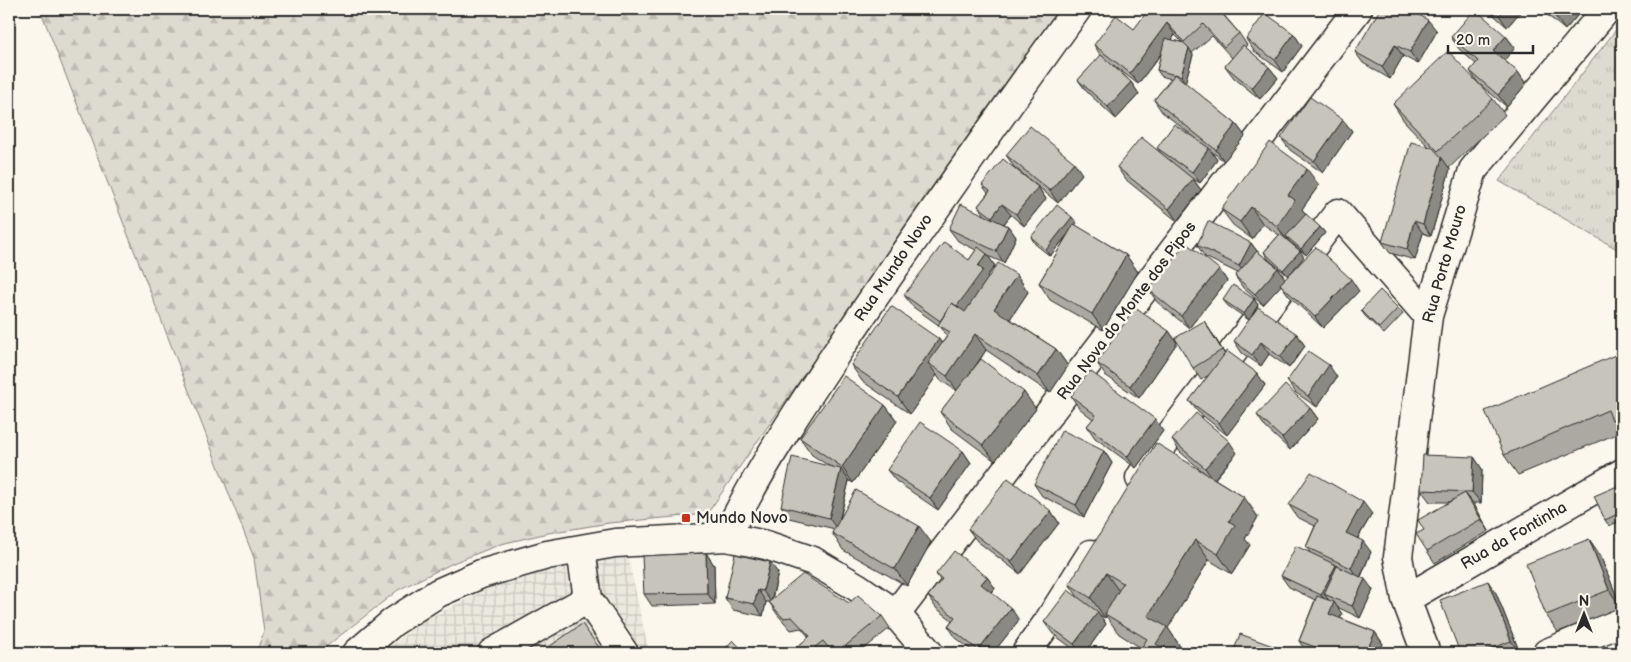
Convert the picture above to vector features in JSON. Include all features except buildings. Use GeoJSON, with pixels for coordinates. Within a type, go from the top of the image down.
{"type":"FeatureCollection","features":[{"type":"Feature","properties":{"kind":"street","name":"Rua Mundo Novo"},"geometry":{"type":"LineString","coordinates":[[726,537],[742,504],[810,393],[928,217],[1077,9]]}},
{"type":"Feature","properties":{"kind":"street","name":"Rua Nova do Monte dos Pipos"},"geometry":{"type":"LineString","coordinates":[[896,614],[1358,9]]}},
{"type":"Feature","properties":{"kind":"street","name":"Rua Porto Mouro"},"geometry":{"type":"LineString","coordinates":[[1426,653],[1406,599],[1398,557],[1428,316],[1472,170],[1607,9]]}},
{"type":"Feature","properties":{"kind":"street"},"geometry":{"type":"LineString","coordinates":[[1128,496],[1155,455],[1338,213],[1428,316]]}},
{"type":"Feature","properties":{"kind":"street","name":"Rua da Fontinha"},"geometry":{"type":"LineString","coordinates":[[1406,599],[1622,472]]}},
{"type":"Feature","properties":{"kind":"street"},"geometry":{"type":"LineString","coordinates":[[1026,653],[1107,530]]}},
{"type":"Feature","properties":{"kind":"street"},"geometry":{"type":"LineString","coordinates":[[357,653],[393,622],[438,593],[481,574],[547,555],[614,543],[726,537],[766,545],[813,561],[896,614],[929,653]]}},
{"type":"Feature","properties":{"kind":"street"},"geometry":{"type":"LineString","coordinates":[[581,549],[588,599],[624,653]]}},
{"type":"Feature","properties":{"kind":"street"},"geometry":{"type":"LineString","coordinates":[[492,653],[588,599]]}},
{"type":"Feature","properties":{"kind":"street"},"geometry":{"type":"LineString","coordinates":[[1547,653],[1622,622]]}},
{"type":"Feature","properties":{"kind":"shaded area"},"geometry":{"type":"Polygon","coordinates":[[[628,556],[649,653],[382,653],[422,621],[508,579],[628,556]]]}},
{"type":"Feature","properties":{"kind":"green space"},"geometry":{"type":"Polygon","coordinates":[[[40,9],[1058,9],[707,514],[609,523],[548,533],[501,544],[453,563],[398,590],[318,653],[256,653],[264,632],[254,558],[40,9]]]}},
{"type":"Feature","properties":{"kind":"green space"},"geometry":{"type":"Polygon","coordinates":[[[1622,22],[1622,252],[1499,181],[1622,22]]]}},
{"type":"Feature","properties":{"kind":"place","name":"Mundo Novo"},"geometry":{"type":"Point","coordinates":[686,518]}}]}
